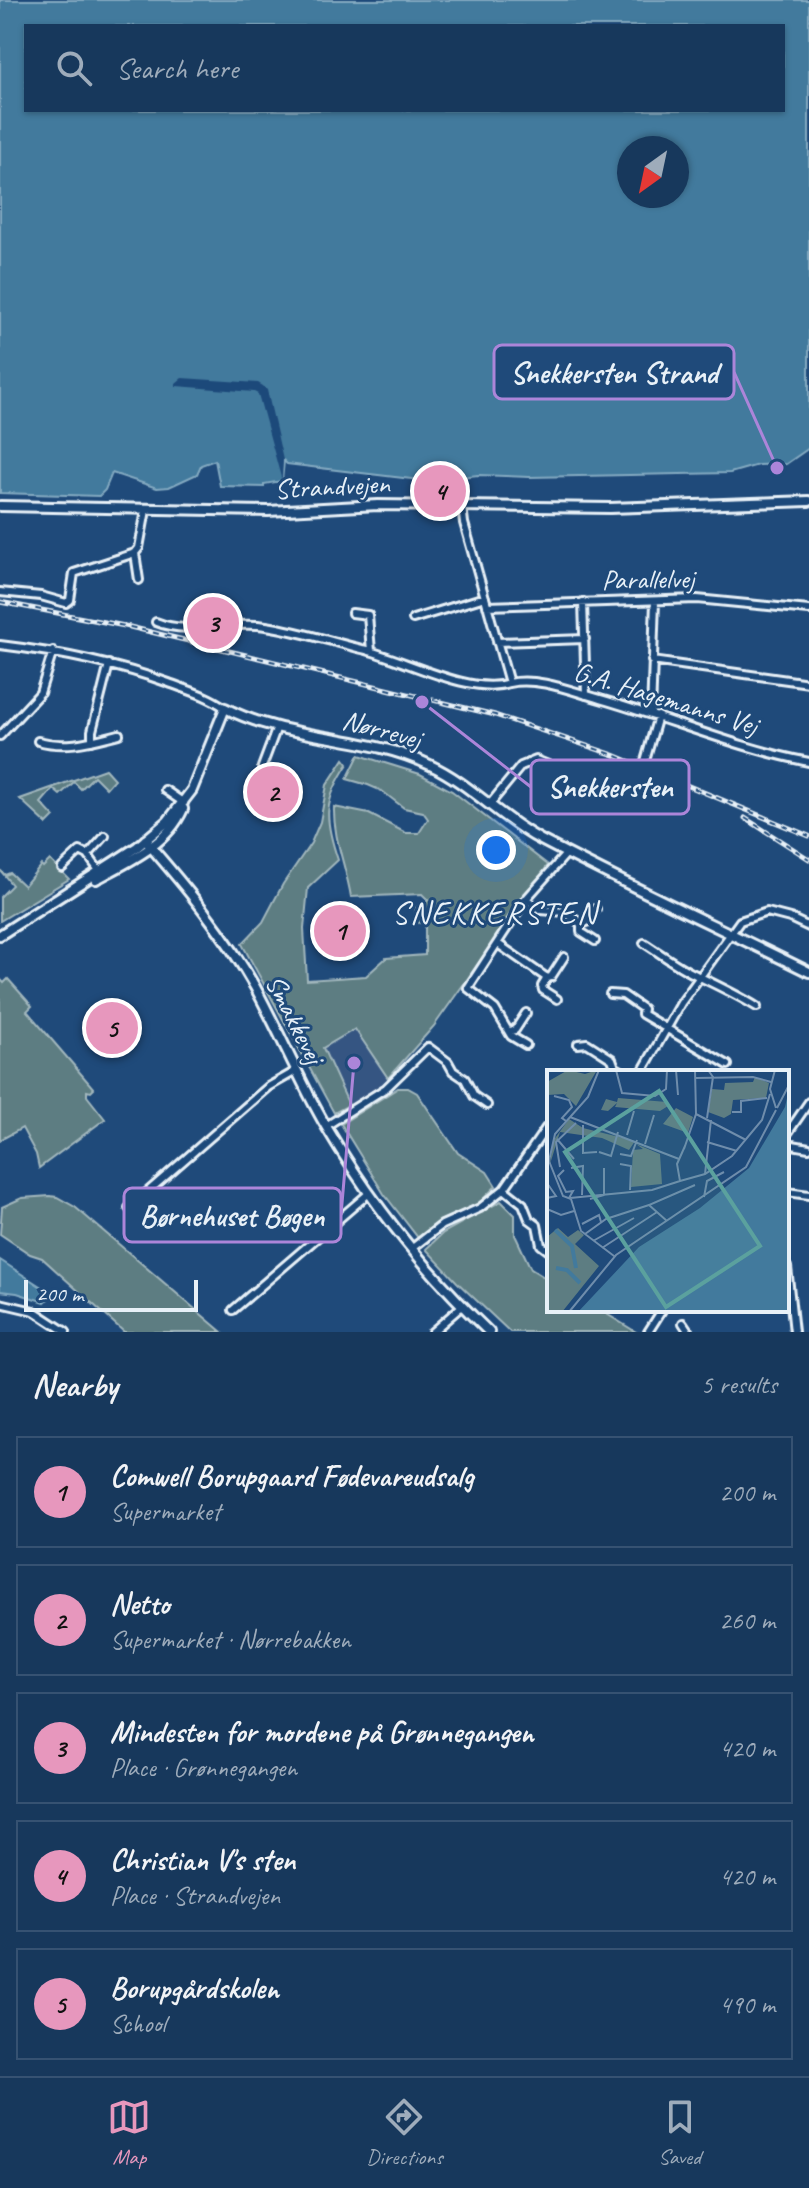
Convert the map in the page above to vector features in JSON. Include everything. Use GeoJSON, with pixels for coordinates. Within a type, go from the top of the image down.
{"type":"FeatureCollection","features":[{"type":"Feature","properties":{"kind":"main road","name":"Strandvejen"},"geometry":{"type":"LineString","coordinates":[[0,506],[268,511],[378,505],[610,508],[809,501]]}},
{"type":"Feature","properties":{"kind":"main road","name":"Nørrevej"},"geometry":{"type":"LineString","coordinates":[[225,708],[277,727],[412,757],[452,777],[520,828],[809,972]]}},
{"type":"Feature","properties":{"kind":"main road"},"geometry":{"type":"LineString","coordinates":[[0,935],[101,873],[143,854],[148,844],[176,821],[199,777],[225,708]]}},
{"type":"Feature","properties":{"kind":"main road","name":"Smakkevej"},"geometry":{"type":"LineString","coordinates":[[148,844],[213,923],[254,985],[296,1071],[368,1194],[410,1250],[489,1332]]}},
{"type":"Feature","properties":{"kind":"street"},"geometry":{"type":"LineString","coordinates":[[462,506],[509,683]]}},
{"type":"Feature","properties":{"kind":"street"},"geometry":{"type":"LineString","coordinates":[[0,592],[41,596],[66,603],[70,600],[74,573],[135,553],[139,548],[146,510]]}},
{"type":"Feature","properties":{"kind":"street"},"geometry":{"type":"LineString","coordinates":[[135,553],[139,580]]}},
{"type":"Feature","properties":{"kind":"street"},"geometry":{"type":"LineString","coordinates":[[413,619],[485,597]]}},
{"type":"Feature","properties":{"kind":"street","name":"Parallelvej"},"geometry":{"type":"LineString","coordinates":[[487,606],[697,599],[809,610]]}},
{"type":"Feature","properties":{"kind":"street"},"geometry":{"type":"LineString","coordinates":[[645,761],[654,715],[652,661],[655,601]]}},
{"type":"Feature","properties":{"kind":"street"},"geometry":{"type":"LineString","coordinates":[[583,602],[586,695]]}},
{"type":"Feature","properties":{"kind":"street"},"geometry":{"type":"LineString","coordinates":[[352,613],[368,615],[371,651]]}},
{"type":"Feature","properties":{"kind":"street","name":"G.A. Hagemanns Vej"},"geometry":{"type":"LineString","coordinates":[[156,622],[175,628],[264,625],[371,651],[419,669],[490,687],[534,681],[654,715],[733,743],[809,762]]}},
{"type":"Feature","properties":{"kind":"street"},"geometry":{"type":"LineString","coordinates":[[497,642],[585,639]]}},
{"type":"Feature","properties":{"kind":"street","name":"Nørrevej"},"geometry":{"type":"LineString","coordinates":[[0,645],[53,651],[109,664],[187,689],[225,708]]}},
{"type":"Feature","properties":{"kind":"street"},"geometry":{"type":"LineString","coordinates":[[0,736],[40,693],[53,651]]}},
{"type":"Feature","properties":{"kind":"street"},"geometry":{"type":"LineString","coordinates":[[652,661],[809,683]]}},
{"type":"Feature","properties":{"kind":"street"},"geometry":{"type":"LineString","coordinates":[[92,741],[109,664]]}},
{"type":"Feature","properties":{"kind":"street"},"geometry":{"type":"LineString","coordinates":[[277,727],[262,767],[285,777]]}},
{"type":"Feature","properties":{"kind":"street"},"geometry":{"type":"LineString","coordinates":[[38,741],[63,746],[119,734]]}},
{"type":"Feature","properties":{"kind":"street"},"geometry":{"type":"LineString","coordinates":[[490,804],[521,766],[536,760],[617,793],[629,790],[640,773]]}},
{"type":"Feature","properties":{"kind":"street"},"geometry":{"type":"LineString","coordinates":[[165,790],[184,803]]}},
{"type":"Feature","properties":{"kind":"street"},"geometry":{"type":"LineString","coordinates":[[88,855],[105,836]]}},
{"type":"Feature","properties":{"kind":"street"},"geometry":{"type":"LineString","coordinates":[[62,868],[80,851],[88,855],[101,873]]}},
{"type":"Feature","properties":{"kind":"street"},"geometry":{"type":"LineString","coordinates":[[526,1045],[511,1036],[495,1009],[468,988],[526,899],[567,853]]}},
{"type":"Feature","properties":{"kind":"street"},"geometry":{"type":"LineString","coordinates":[[526,899],[541,910],[565,912],[581,924]]}},
{"type":"Feature","properties":{"kind":"street"},"geometry":{"type":"LineString","coordinates":[[581,924],[587,922],[596,909]]}},
{"type":"Feature","properties":{"kind":"street"},"geometry":{"type":"LineString","coordinates":[[643,1070],[668,1023],[740,921],[767,912],[809,927]]}},
{"type":"Feature","properties":{"kind":"street"},"geometry":{"type":"LineString","coordinates":[[581,924],[581,932],[595,941]]}},
{"type":"Feature","properties":{"kind":"street"},"geometry":{"type":"LineString","coordinates":[[644,943],[757,1007]]}},
{"type":"Feature","properties":{"kind":"street"},"geometry":{"type":"LineString","coordinates":[[498,944],[547,978]]}},
{"type":"Feature","properties":{"kind":"street"},"geometry":{"type":"LineString","coordinates":[[557,999],[542,986],[564,957]]}},
{"type":"Feature","properties":{"kind":"street"},"geometry":{"type":"LineString","coordinates":[[610,994],[623,995],[643,1009],[642,1014],[728,1065]]}},
{"type":"Feature","properties":{"kind":"street"},"geometry":{"type":"LineString","coordinates":[[510,1031],[515,1030],[526,1013]]}},
{"type":"Feature","properties":{"kind":"street"},"geometry":{"type":"LineString","coordinates":[[578,1044],[587,1043],[612,1059],[620,1070]]}},
{"type":"Feature","properties":{"kind":"street"},"geometry":{"type":"LineString","coordinates":[[326,1126],[386,1088],[428,1047],[448,1062],[453,1071],[465,1079],[474,1096],[487,1105]]}},
{"type":"Feature","properties":{"kind":"street"},"geometry":{"type":"LineString","coordinates":[[129,1208],[268,1087],[296,1071]]}},
{"type":"Feature","properties":{"kind":"street"},"geometry":{"type":"LineString","coordinates":[[789,1131],[808,1104]]}},
{"type":"Feature","properties":{"kind":"street"},"geometry":{"type":"LineString","coordinates":[[410,1250],[442,1225],[480,1208],[504,1189],[547,1129]]}},
{"type":"Feature","properties":{"kind":"street"},"geometry":{"type":"LineString","coordinates":[[789,1144],[809,1148]]}},
{"type":"Feature","properties":{"kind":"street"},"geometry":{"type":"LineString","coordinates":[[504,1189],[523,1204],[529,1219],[537,1225],[541,1245],[547,1250]]}},
{"type":"Feature","properties":{"kind":"street"},"geometry":{"type":"LineString","coordinates":[[789,1192],[809,1195]]}},
{"type":"Feature","properties":{"kind":"street"},"geometry":{"type":"LineString","coordinates":[[233,1310],[368,1194]]}},
{"type":"Feature","properties":{"kind":"street"},"geometry":{"type":"LineString","coordinates":[[789,1286],[794,1332]]}},
{"type":"Feature","properties":{"kind":"street"},"geometry":{"type":"LineString","coordinates":[[0,1303],[34,1311],[66,1332]]}},
{"type":"Feature","properties":{"kind":"street"},"geometry":{"type":"LineString","coordinates":[[432,1332],[462,1306]]}},
{"type":"Feature","properties":{"kind":"street"},"geometry":{"type":"LineString","coordinates":[[648,1332],[661,1312]]}},
{"type":"Feature","properties":{"kind":"street"},"geometry":{"type":"LineString","coordinates":[[683,1323],[689,1332]]}},
{"type":"Feature","properties":{"kind":"shaded area"},"geometry":{"type":"Polygon","coordinates":[[[0,0],[809,0],[809,448],[786,464],[758,465],[730,473],[529,477],[478,475],[428,481],[287,464],[284,461],[282,481],[264,484],[264,487],[220,486],[215,460],[201,465],[197,474],[169,487],[157,488],[112,473],[99,496],[0,493],[0,0]]]}},
{"type":"Feature","properties":{"kind":"shaded area"},"geometry":{"type":"Polygon","coordinates":[[[355,1029],[388,1078],[362,1099],[349,1105],[323,1048],[355,1029]]]}},
{"type":"Feature","properties":{"kind":"shaded area"},"geometry":{"type":"Polygon","coordinates":[[[0,1260],[43,1288],[49,1298],[45,1302],[0,1291],[0,1260]]]}},
{"type":"Feature","properties":{"kind":"green space"},"geometry":{"type":"Polygon","coordinates":[[[359,755],[420,774],[452,791],[548,865],[434,1026],[388,1078],[355,1029],[323,1048],[349,1105],[334,1113],[242,944],[263,922],[283,884],[311,843],[320,822],[327,785],[344,759],[348,764],[334,789],[328,810],[330,833],[338,860],[308,888],[304,929],[307,980],[366,976],[386,958],[425,955],[425,924],[415,922],[416,907],[420,909],[428,900],[422,894],[351,897],[334,807],[369,814],[406,833],[419,833],[428,819],[423,812],[404,808],[382,791],[347,779],[359,755]]]}},
{"type":"Feature","properties":{"kind":"green space"},"geometry":{"type":"Polygon","coordinates":[[[105,769],[114,779],[106,788],[94,776],[81,789],[74,782],[60,795],[53,789],[41,803],[54,817],[47,824],[20,799],[105,769]]]}},
{"type":"Feature","properties":{"kind":"green space"},"geometry":{"type":"Polygon","coordinates":[[[50,860],[69,879],[0,921],[0,897],[12,885],[0,870],[5,875],[10,873],[24,886],[41,865],[43,867],[50,860]]]}},
{"type":"Feature","properties":{"kind":"green space"},"geometry":{"type":"Polygon","coordinates":[[[0,979],[4,983],[8,979],[32,1006],[27,1011],[94,1089],[87,1091],[87,1096],[105,1119],[39,1168],[36,1154],[22,1128],[0,1140],[0,979]]]}},
{"type":"Feature","properties":{"kind":"green space"},"geometry":{"type":"Polygon","coordinates":[[[398,1088],[408,1088],[417,1093],[458,1153],[487,1172],[496,1186],[477,1205],[439,1224],[419,1239],[384,1194],[341,1124],[398,1088]]]}},
{"type":"Feature","properties":{"kind":"green space"},"geometry":{"type":"Polygon","coordinates":[[[50,1196],[75,1207],[222,1332],[124,1332],[42,1258],[30,1254],[0,1234],[2,1207],[22,1198],[50,1196]]]}},
{"type":"Feature","properties":{"kind":"green space"},"geometry":{"type":"Polygon","coordinates":[[[501,1201],[515,1215],[515,1235],[531,1269],[547,1279],[547,1312],[603,1312],[636,1332],[510,1332],[426,1249],[443,1233],[501,1201]]]}},
{"type":"Feature","properties":{"kind":"pier"},"geometry":{"type":"Polygon","coordinates":[[[182,378],[258,383],[267,390],[283,460],[282,481],[258,394],[176,386],[182,378]]]}},
{"type":"Feature","properties":{"kind":"railway"},"geometry":{"type":"LineString","coordinates":[[0,602],[130,627],[495,715],[614,755],[809,836]]}},
{"type":"Feature","properties":{"kind":"railway"},"geometry":{"type":"LineString","coordinates":[[745,818],[809,859]]}},
{"type":"Feature","properties":{"kind":"place","name":"Snekkersten Strand"},"geometry":{"type":"Point","coordinates":[777,468]}},
{"type":"Feature","properties":{"kind":"place","name":"Christian V's sten"},"geometry":{"type":"Point","coordinates":[440,491]}},
{"type":"Feature","properties":{"kind":"place","name":"Mindesten for mordene på Grønnegangen"},"geometry":{"type":"Point","coordinates":[213,623]}},
{"type":"Feature","properties":{"kind":"place","name":"Snekkersten"},"geometry":{"type":"Point","coordinates":[422,702]}},
{"type":"Feature","properties":{"kind":"place","name":"Netto"},"geometry":{"type":"Point","coordinates":[273,792]}},
{"type":"Feature","properties":{"kind":"place","name":"Comwell Borupgaard Fødevareudsalg"},"geometry":{"type":"Point","coordinates":[340,931]}},
{"type":"Feature","properties":{"kind":"place","name":"Borupgårdskolen"},"geometry":{"type":"Point","coordinates":[112,1028]}},
{"type":"Feature","properties":{"kind":"place","name":"Børnehuset Bøgen"},"geometry":{"type":"Point","coordinates":[354,1063]}},
{"type":"Feature","properties":{"kind":"district","name":"SNEKKERSTEN"},"geometry":{"type":"Point","coordinates":[495,912]}}]}
